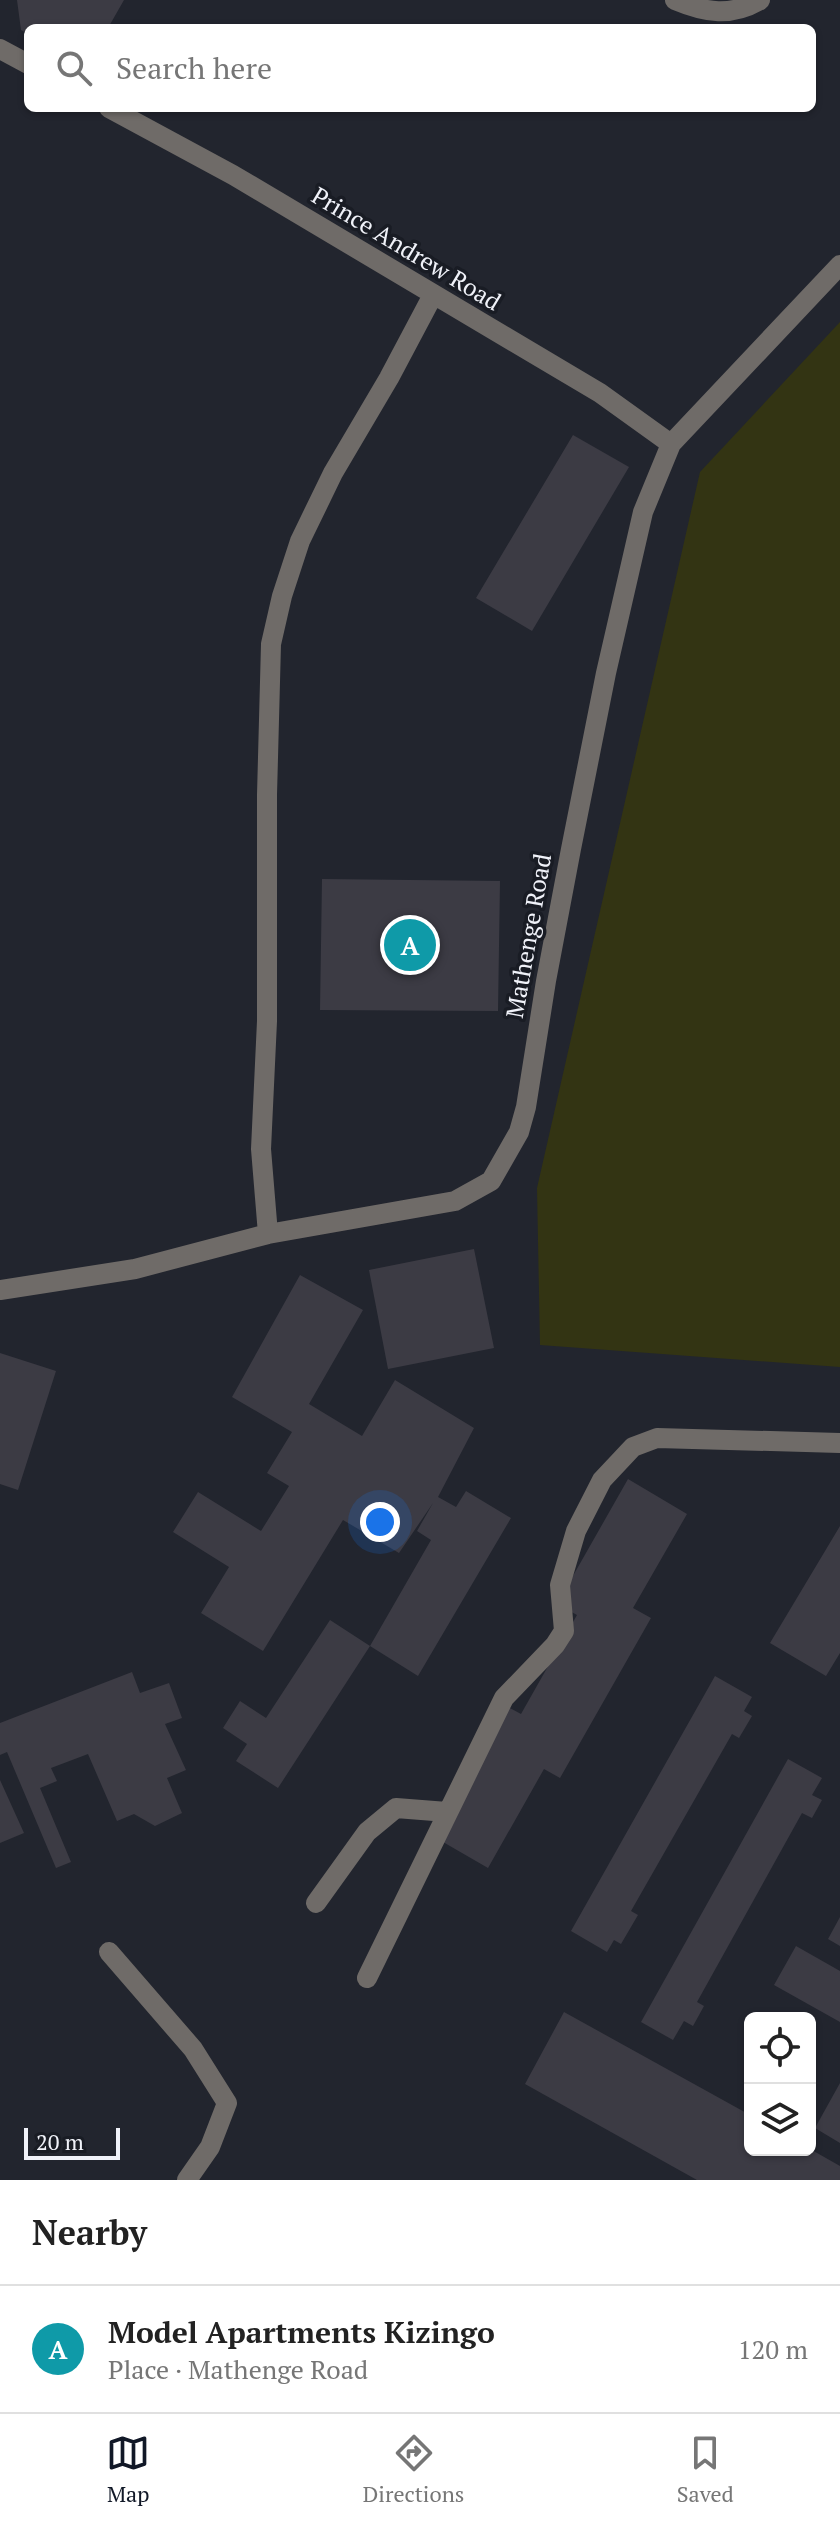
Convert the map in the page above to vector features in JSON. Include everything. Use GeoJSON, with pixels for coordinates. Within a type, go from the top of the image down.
{"type":"FeatureCollection","features":[{"type":"Feature","properties":{"kind":"street"},"geometry":{"type":"LineString","coordinates":[[675,0],[716,13],[733,12],[760,0]]}},
{"type":"Feature","properties":{"kind":"street"},"geometry":{"type":"LineString","coordinates":[[0,49],[24,62]]}},
{"type":"Feature","properties":{"kind":"street","name":"Prince Andrew Road"},"geometry":{"type":"LineString","coordinates":[[116,112],[233,175],[600,393],[671,444]]}},
{"type":"Feature","properties":{"kind":"street","name":"Mathenge Road"},"geometry":{"type":"LineString","coordinates":[[0,1290],[135,1269],[268,1234],[455,1201],[491,1181],[519,1132],[526,1107],[568,864],[606,673],[643,512],[671,444],[840,265]]}},
{"type":"Feature","properties":{"kind":"street"},"geometry":{"type":"LineString","coordinates":[[268,1234],[261,1149],[267,1021],[271,644],[282,596],[300,541],[333,473],[433,295]]}},
{"type":"Feature","properties":{"kind":"street"},"geometry":{"type":"LineString","coordinates":[[367,1978],[504,1698],[555,1645],[564,1631],[560,1585],[576,1531],[602,1480],[633,1447],[657,1438],[840,1443]]}},
{"type":"Feature","properties":{"kind":"street"},"geometry":{"type":"LineString","coordinates":[[316,1903],[367,1832],[396,1808],[447,1812]]}},
{"type":"Feature","properties":{"kind":"street"},"geometry":{"type":"LineString","coordinates":[[109,1952],[193,2049],[227,2103],[210,2147],[187,2180]]}},
{"type":"Feature","properties":{"kind":"shaded area"},"geometry":{"type":"Polygon","coordinates":[[[840,322],[840,1367],[540,1345],[537,1188],[700,472],[840,322]]]}},
{"type":"Feature","properties":{"kind":"building"},"geometry":{"type":"Polygon","coordinates":[[[17,0],[124,0],[110,24],[24,24],[24,32],[21,30],[17,0]]]}},
{"type":"Feature","properties":{"kind":"building"},"geometry":{"type":"Polygon","coordinates":[[[573,435],[629,467],[532,631],[476,598],[573,435]]]}},
{"type":"Feature","properties":{"kind":"building"},"geometry":{"type":"Polygon","coordinates":[[[322,879],[500,881],[498,1011],[320,1010],[322,879]]]}},
{"type":"Feature","properties":{"kind":"building"},"geometry":{"type":"Polygon","coordinates":[[[474,1249],[494,1348],[388,1369],[369,1270],[474,1249]]]}},
{"type":"Feature","properties":{"kind":"building"},"geometry":{"type":"Polygon","coordinates":[[[300,1275],[363,1310],[309,1404],[362,1436],[395,1380],[474,1428],[438,1497],[456,1507],[466,1491],[511,1518],[418,1676],[370,1646],[431,1540],[417,1531],[433,1503],[399,1553],[343,1520],[263,1651],[201,1613],[229,1567],[173,1532],[198,1492],[261,1531],[289,1486],[267,1473],[292,1432],[232,1397],[300,1275]]]}},
{"type":"Feature","properties":{"kind":"building"},"geometry":{"type":"Polygon","coordinates":[[[0,1353],[56,1371],[18,1490],[0,1484],[0,1353]]]}},
{"type":"Feature","properties":{"kind":"building"},"geometry":{"type":"Polygon","coordinates":[[[628,1479],[687,1514],[633,1608],[651,1618],[560,1778],[544,1769],[488,1868],[443,1842],[506,1706],[521,1714],[577,1615],[557,1604],[628,1479]]]}},
{"type":"Feature","properties":{"kind":"building"},"geometry":{"type":"Polygon","coordinates":[[[840,1526],[840,1653],[826,1676],[770,1643],[840,1526]]]}},
{"type":"Feature","properties":{"kind":"building"},"geometry":{"type":"Polygon","coordinates":[[[330,1620],[370,1646],[278,1788],[236,1761],[247,1744],[223,1728],[240,1701],[266,1718],[330,1620]]]}},
{"type":"Feature","properties":{"kind":"building"},"geometry":{"type":"Polygon","coordinates":[[[132,1672],[140,1693],[169,1683],[182,1718],[165,1724],[186,1770],[167,1778],[182,1813],[155,1826],[134,1814],[117,1821],[88,1754],[51,1768],[57,1781],[40,1788],[71,1862],[56,1868],[7,1752],[0,1755],[0,1723],[132,1672]]]}},
{"type":"Feature","properties":{"kind":"building"},"geometry":{"type":"Polygon","coordinates":[[[715,1676],[752,1697],[744,1711],[752,1716],[739,1738],[732,1734],[631,1911],[638,1915],[621,1944],[614,1940],[607,1952],[571,1931],[715,1676]]]}},
{"type":"Feature","properties":{"kind":"building"},"geometry":{"type":"Polygon","coordinates":[[[788,1759],[822,1778],[812,1795],[822,1800],[812,1818],[802,1813],[697,2002],[704,2006],[693,2026],[684,2021],[673,2040],[641,2022],[788,1759]]]}},
{"type":"Feature","properties":{"kind":"building"},"geometry":{"type":"Polygon","coordinates":[[[0,1780],[24,1833],[0,1843],[0,1780]]]}},
{"type":"Feature","properties":{"kind":"building"},"geometry":{"type":"Polygon","coordinates":[[[840,1917],[840,1946],[828,1939],[840,1917]]]}},
{"type":"Feature","properties":{"kind":"building"},"geometry":{"type":"Polygon","coordinates":[[[796,1946],[840,1971],[840,2022],[774,1985],[796,1946]]]}},
{"type":"Feature","properties":{"kind":"building"},"geometry":{"type":"Polygon","coordinates":[[[564,2012],[744,2112],[744,2156],[816,2156],[816,2152],[840,2166],[840,2180],[697,2180],[525,2084],[564,2012]]]}},
{"type":"Feature","properties":{"kind":"building"},"geometry":{"type":"Polygon","coordinates":[[[840,2083],[840,2143],[816,2126],[840,2083]]]}},
{"type":"Feature","properties":{"kind":"place","name":"Model Apartments Kizingo"},"geometry":{"type":"Point","coordinates":[410,945]}}]}
